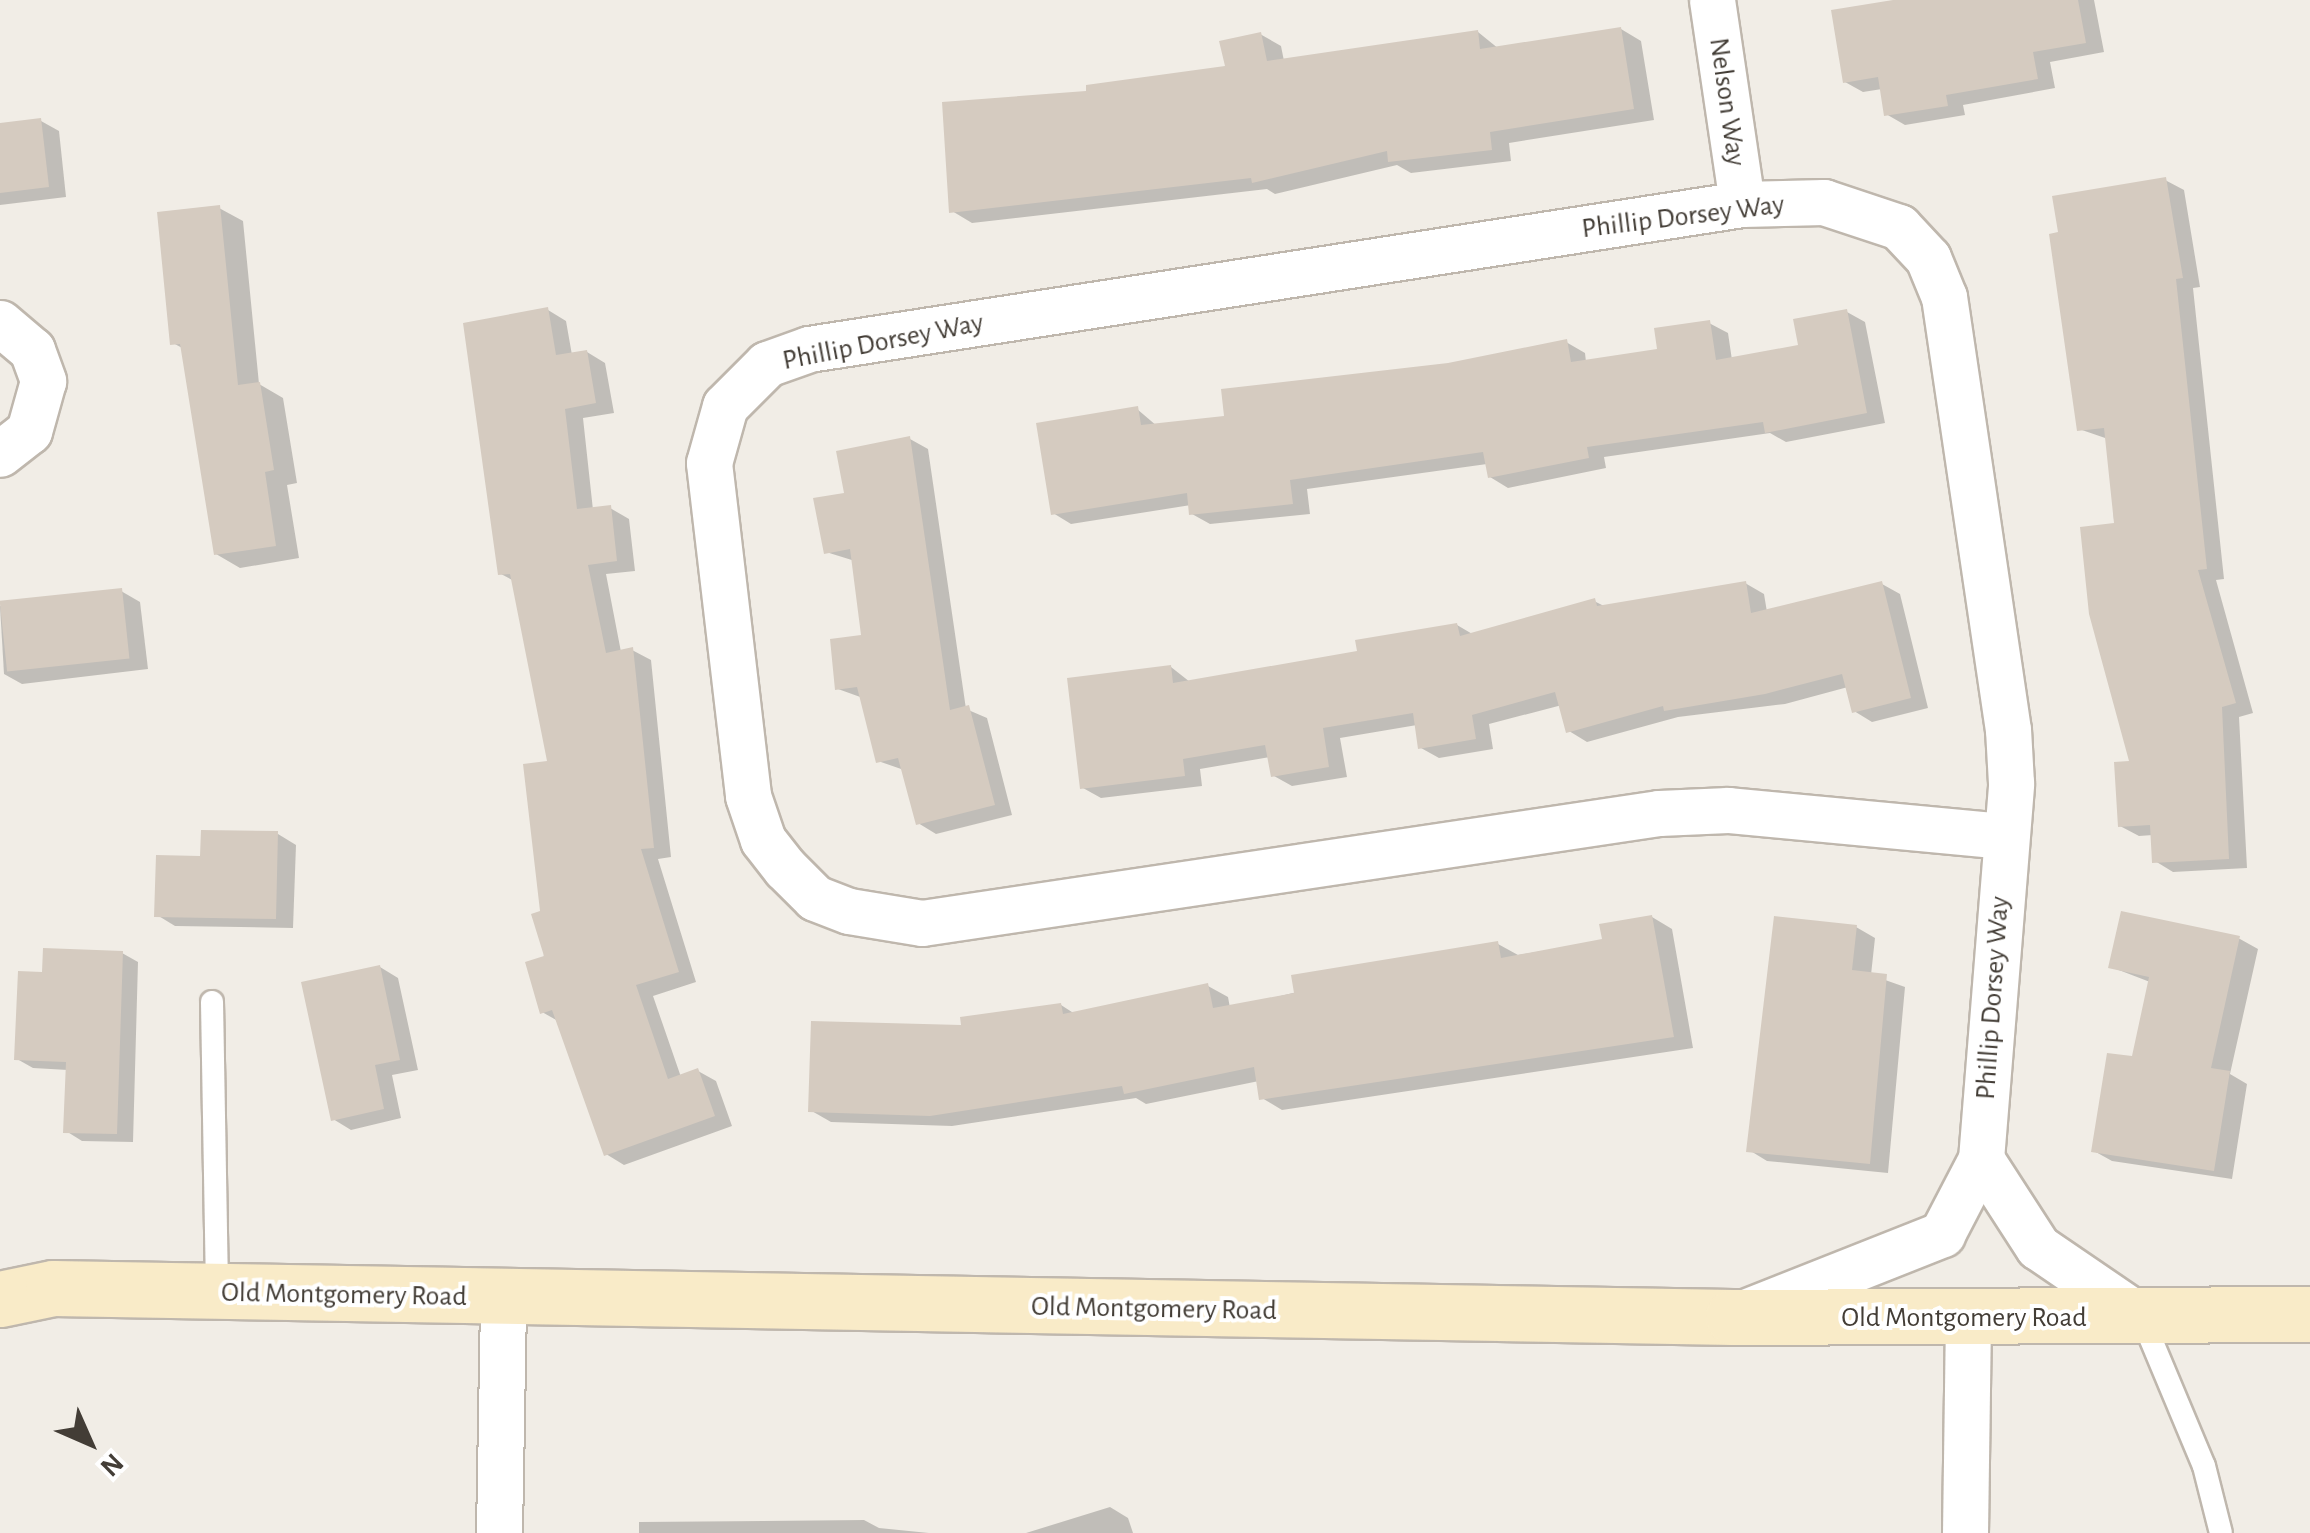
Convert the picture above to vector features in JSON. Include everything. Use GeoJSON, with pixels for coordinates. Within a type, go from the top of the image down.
{"type":"FeatureCollection","features":[{"type":"Feature","properties":{"kind":"street","name":"Nelson Way"},"geometry":{"type":"LineString","coordinates":[[1712,0],[1742,204]]}},
{"type":"Feature","properties":{"kind":"street","name":"Phillip Dorsey Way"},"geometry":{"type":"LineString","coordinates":[[1733,1317],[1942,1234],[1981,1159],[2011,782],[2008,730],[1944,296],[1933,271],[1899,227],[1866,211],[1824,202],[1742,204],[809,349],[767,364],[725,406],[709,463],[748,796],[762,840],[815,898],[883,922],[922,923],[1659,813],[1728,810],[2004,836]]}},
{"type":"Feature","properties":{"kind":"street"},"geometry":{"type":"LineString","coordinates":[[0,323],[32,350],[43,381],[40,408],[29,431],[0,454]]}},
{"type":"Feature","properties":{"kind":"street"},"geometry":{"type":"LineString","coordinates":[[1981,1159],[2038,1247],[2142,1318]]}},
{"type":"Feature","properties":{"kind":"street","name":"Old Montgomery Road"},"geometry":{"type":"LineString","coordinates":[[0,1298],[52,1288],[503,1299],[1733,1317],[2142,1318],[2310,1314]]}},
{"type":"Feature","properties":{"kind":"street"},"geometry":{"type":"LineString","coordinates":[[499,1533],[503,1299]]}},
{"type":"Feature","properties":{"kind":"street"},"geometry":{"type":"LineString","coordinates":[[1965,1533],[1968,1318]]}},
{"type":"Feature","properties":{"kind":"lane"},"geometry":{"type":"LineString","coordinates":[[212,1002],[218,1292]]}},
{"type":"Feature","properties":{"kind":"lane"},"geometry":{"type":"LineString","coordinates":[[2142,1318],[2204,1466],[2221,1533]]}},
{"type":"Feature","properties":{"kind":"building"},"geometry":{"type":"Polygon","coordinates":[[[1893,0],[2078,0],[2086,43],[2033,52],[2038,79],[1946,95],[1948,106],[1884,116],[1878,77],[1843,83],[1831,10],[1893,0]]]}},
{"type":"Feature","properties":{"kind":"building"},"geometry":{"type":"Polygon","coordinates":[[[1621,27],[1634,109],[1490,132],[1492,150],[1388,162],[1387,151],[1252,183],[1251,178],[949,213],[942,102],[1086,91],[1086,85],[1225,66],[1219,41],[1261,32],[1267,61],[1478,30],[1480,49],[1621,27]]]}},
{"type":"Feature","properties":{"kind":"building"},"geometry":{"type":"Polygon","coordinates":[[[41,118],[49,187],[0,193],[0,123],[41,118]]]}},
{"type":"Feature","properties":{"kind":"building"},"geometry":{"type":"Polygon","coordinates":[[[2166,177],[2183,278],[2176,279],[2207,569],[2198,570],[2236,703],[2222,707],[2229,859],[2152,863],[2150,825],[2118,827],[2114,762],[2129,761],[2089,614],[2080,527],[2114,523],[2104,428],[2077,431],[2049,234],[2058,232],[2052,196],[2166,177]]]}},
{"type":"Feature","properties":{"kind":"building"},"geometry":{"type":"Polygon","coordinates":[[[220,205],[238,385],[260,382],[274,470],[265,472],[276,546],[214,555],[180,344],[170,345],[157,212],[220,205]]]}},
{"type":"Feature","properties":{"kind":"building"},"geometry":{"type":"Polygon","coordinates":[[[548,307],[556,355],[587,350],[596,403],[565,409],[577,509],[611,505],[617,561],[588,565],[606,653],[633,647],[654,848],[641,849],[679,972],[636,985],[668,1079],[698,1068],[715,1116],[604,1156],[552,1010],[540,1014],[525,962],[544,956],[531,914],[540,911],[523,764],[547,761],[510,574],[498,575],[463,323],[548,307]]]}},
{"type":"Feature","properties":{"kind":"building"},"geometry":{"type":"Polygon","coordinates":[[[1847,309],[1867,413],[1765,433],[1763,422],[1587,447],[1589,458],[1488,478],[1483,452],[1290,480],[1293,504],[1189,515],[1187,493],[1051,515],[1036,423],[1138,406],[1141,425],[1224,416],[1221,389],[1448,363],[1567,339],[1571,362],[1657,349],[1654,328],[1710,320],[1716,360],[1798,345],[1793,319],[1847,309]]]}},
{"type":"Feature","properties":{"kind":"building"},"geometry":{"type":"Polygon","coordinates":[[[910,436],[950,710],[969,705],[995,805],[916,825],[898,758],[876,763],[857,687],[835,690],[830,639],[861,635],[850,549],[824,554],[813,498],[844,493],[836,451],[910,436]]]}},
{"type":"Feature","properties":{"kind":"building"},"geometry":{"type":"Polygon","coordinates":[[[1746,581],[1751,613],[1882,581],[1911,698],[1852,713],[1842,674],[1765,694],[1664,711],[1663,706],[1566,733],[1555,692],[1472,715],[1476,739],[1418,749],[1413,713],[1323,728],[1329,767],[1271,777],[1265,745],[1183,759],[1185,776],[1080,789],[1067,678],[1171,665],[1173,683],[1357,651],[1355,640],[1457,623],[1460,636],[1595,598],[1597,606],[1746,581]]]}},
{"type":"Feature","properties":{"kind":"building"},"geometry":{"type":"Polygon","coordinates":[[[122,588],[129,659],[7,671],[0,601],[122,588]]]}},
{"type":"Feature","properties":{"kind":"building"},"geometry":{"type":"Polygon","coordinates":[[[201,830],[278,831],[276,919],[154,917],[156,855],[200,856],[201,830]]]}},
{"type":"Feature","properties":{"kind":"building"},"geometry":{"type":"Polygon","coordinates":[[[2121,911],[2240,936],[2211,1068],[2230,1071],[2214,1171],[2091,1152],[2107,1053],[2132,1056],[2149,977],[2108,968],[2121,911]]]}},
{"type":"Feature","properties":{"kind":"building"},"geometry":{"type":"Polygon","coordinates":[[[1652,915],[1674,1037],[1259,1100],[1254,1067],[1124,1094],[1122,1086],[930,1116],[808,1112],[811,1021],[961,1025],[960,1017],[1061,1003],[1063,1014],[1208,983],[1213,1008],[1294,993],[1291,975],[1498,941],[1501,958],[1602,939],[1599,924],[1652,915]]]}},
{"type":"Feature","properties":{"kind":"building"},"geometry":{"type":"Polygon","coordinates":[[[1774,916],[1857,925],[1852,970],[1887,974],[1870,1164],[1746,1152],[1774,916]]]}},
{"type":"Feature","properties":{"kind":"building"},"geometry":{"type":"Polygon","coordinates":[[[43,948],[123,951],[117,1134],[63,1133],[66,1062],[14,1060],[18,971],[42,972],[43,948]]]}},
{"type":"Feature","properties":{"kind":"building"},"geometry":{"type":"Polygon","coordinates":[[[380,965],[400,1060],[375,1065],[384,1109],[331,1121],[301,982],[380,965]]]}}]}
